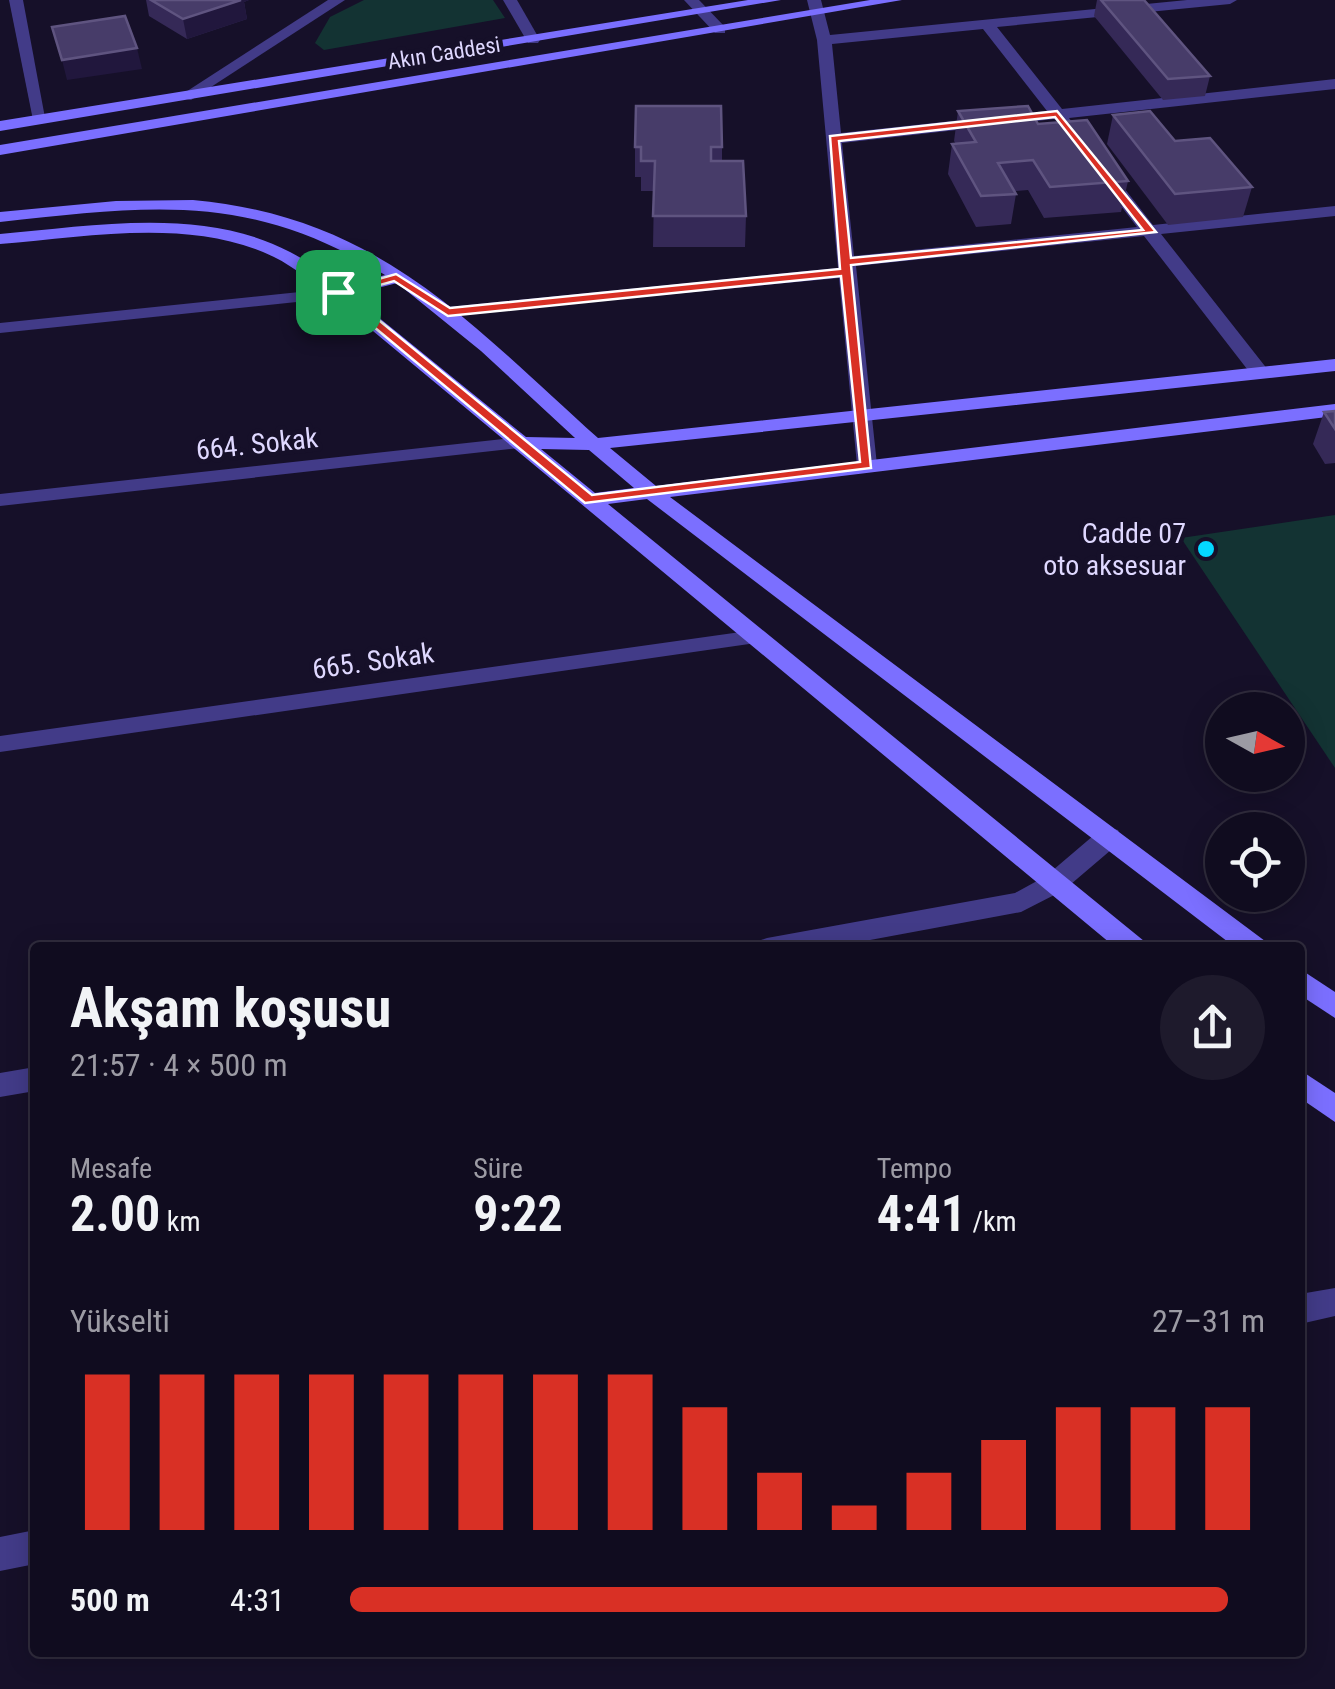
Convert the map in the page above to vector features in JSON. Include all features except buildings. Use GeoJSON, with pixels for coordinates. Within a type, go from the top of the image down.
{"type":"FeatureCollection","features":[{"type":"Feature","properties":{"kind":"street"},"geometry":{"type":"LineString","coordinates":[[16,0],[41,120]]}},
{"type":"Feature","properties":{"kind":"street"},"geometry":{"type":"LineString","coordinates":[[186,98],[338,0]]}},
{"type":"Feature","properties":{"kind":"street"},"geometry":{"type":"LineString","coordinates":[[510,0],[534,40]]}},
{"type":"Feature","properties":{"kind":"street","name":"Akın Caddesi"},"geometry":{"type":"LineString","coordinates":[[0,126],[534,40],[697,6],[774,0]]}},
{"type":"Feature","properties":{"kind":"street","name":"Akın Caddesi"},"geometry":{"type":"LineString","coordinates":[[0,150],[720,30],[816,7],[895,0]]}},
{"type":"Feature","properties":{"kind":"street"},"geometry":{"type":"LineString","coordinates":[[824,40],[1230,0]]}},
{"type":"Feature","properties":{"kind":"street"},"geometry":{"type":"LineString","coordinates":[[697,6],[720,30]]}},
{"type":"Feature","properties":{"kind":"street"},"geometry":{"type":"LineString","coordinates":[[816,7],[824,40],[867,466]]}},
{"type":"Feature","properties":{"kind":"street"},"geometry":{"type":"LineString","coordinates":[[987,24],[1080,144]]}},
{"type":"Feature","properties":{"kind":"street"},"geometry":{"type":"LineString","coordinates":[[834,138],[1335,84]]}},
{"type":"Feature","properties":{"kind":"street"},"geometry":{"type":"LineString","coordinates":[[1092,158],[1260,374]]}},
{"type":"Feature","properties":{"kind":"street"},"geometry":{"type":"LineString","coordinates":[[0,216],[131,204],[258,212],[345,244],[448,312],[649,491],[1248,942]]}},
{"type":"Feature","properties":{"kind":"street"},"geometry":{"type":"LineString","coordinates":[[448,312],[1335,212]]}},
{"type":"Feature","properties":{"kind":"street"},"geometry":{"type":"LineString","coordinates":[[0,240],[138,228],[220,235],[279,253],[338,292],[1128,942]]}},
{"type":"Feature","properties":{"kind":"street"},"geometry":{"type":"LineString","coordinates":[[0,328],[338,292],[396,278]]}},
{"type":"Feature","properties":{"kind":"street"},"geometry":{"type":"LineString","coordinates":[[520,443],[593,444],[1335,365]]}},
{"type":"Feature","properties":{"kind":"street"},"geometry":{"type":"LineString","coordinates":[[589,500],[1335,410]]}},
{"type":"Feature","properties":{"kind":"street","name":"664. Sokak"},"geometry":{"type":"LineString","coordinates":[[0,500],[520,443]]}},
{"type":"Feature","properties":{"kind":"street","name":"665. Sokak"},"geometry":{"type":"LineString","coordinates":[[0,744],[755,637]]}},
{"type":"Feature","properties":{"kind":"street"},"geometry":{"type":"LineString","coordinates":[[800,942],[1021,902],[1055,882],[1109,837]]}},
{"type":"Feature","properties":{"kind":"street"},"geometry":{"type":"LineString","coordinates":[[1305,984],[1335,1007]]}},
{"type":"Feature","properties":{"kind":"street"},"geometry":{"type":"LineString","coordinates":[[0,1085],[30,1080]]}},
{"type":"Feature","properties":{"kind":"street"},"geometry":{"type":"LineString","coordinates":[[1305,1086],[1335,1110]]}},
{"type":"Feature","properties":{"kind":"street"},"geometry":{"type":"LineString","coordinates":[[1305,1308],[1335,1302]]}},
{"type":"Feature","properties":{"kind":"street"},"geometry":{"type":"LineString","coordinates":[[0,1554],[30,1548]]}},
{"type":"Feature","properties":{"kind":"green space"},"geometry":{"type":"Polygon","coordinates":[[[364,0],[493,0],[505,18],[324,50],[315,43],[330,17],[364,0]]]}},
{"type":"Feature","properties":{"kind":"green space"},"geometry":{"type":"Polygon","coordinates":[[[1335,515],[1335,768],[1305,723],[1305,692],[1284,692],[1181,538],[1335,515]]]}},
{"type":"Feature","properties":{"kind":"place","name":"Cadde 07 oto aksesuar"},"geometry":{"type":"Point","coordinates":[1206,549]}},
{"type":"Feature","properties":{"kind":"route"},"geometry":{"type":"LineString","coordinates":[[338,292],[396,278],[448,312],[846,272],[845,262],[834,138],[1057,114],[1150,232],[845,262],[867,466],[589,500],[338,292]]}}]}
